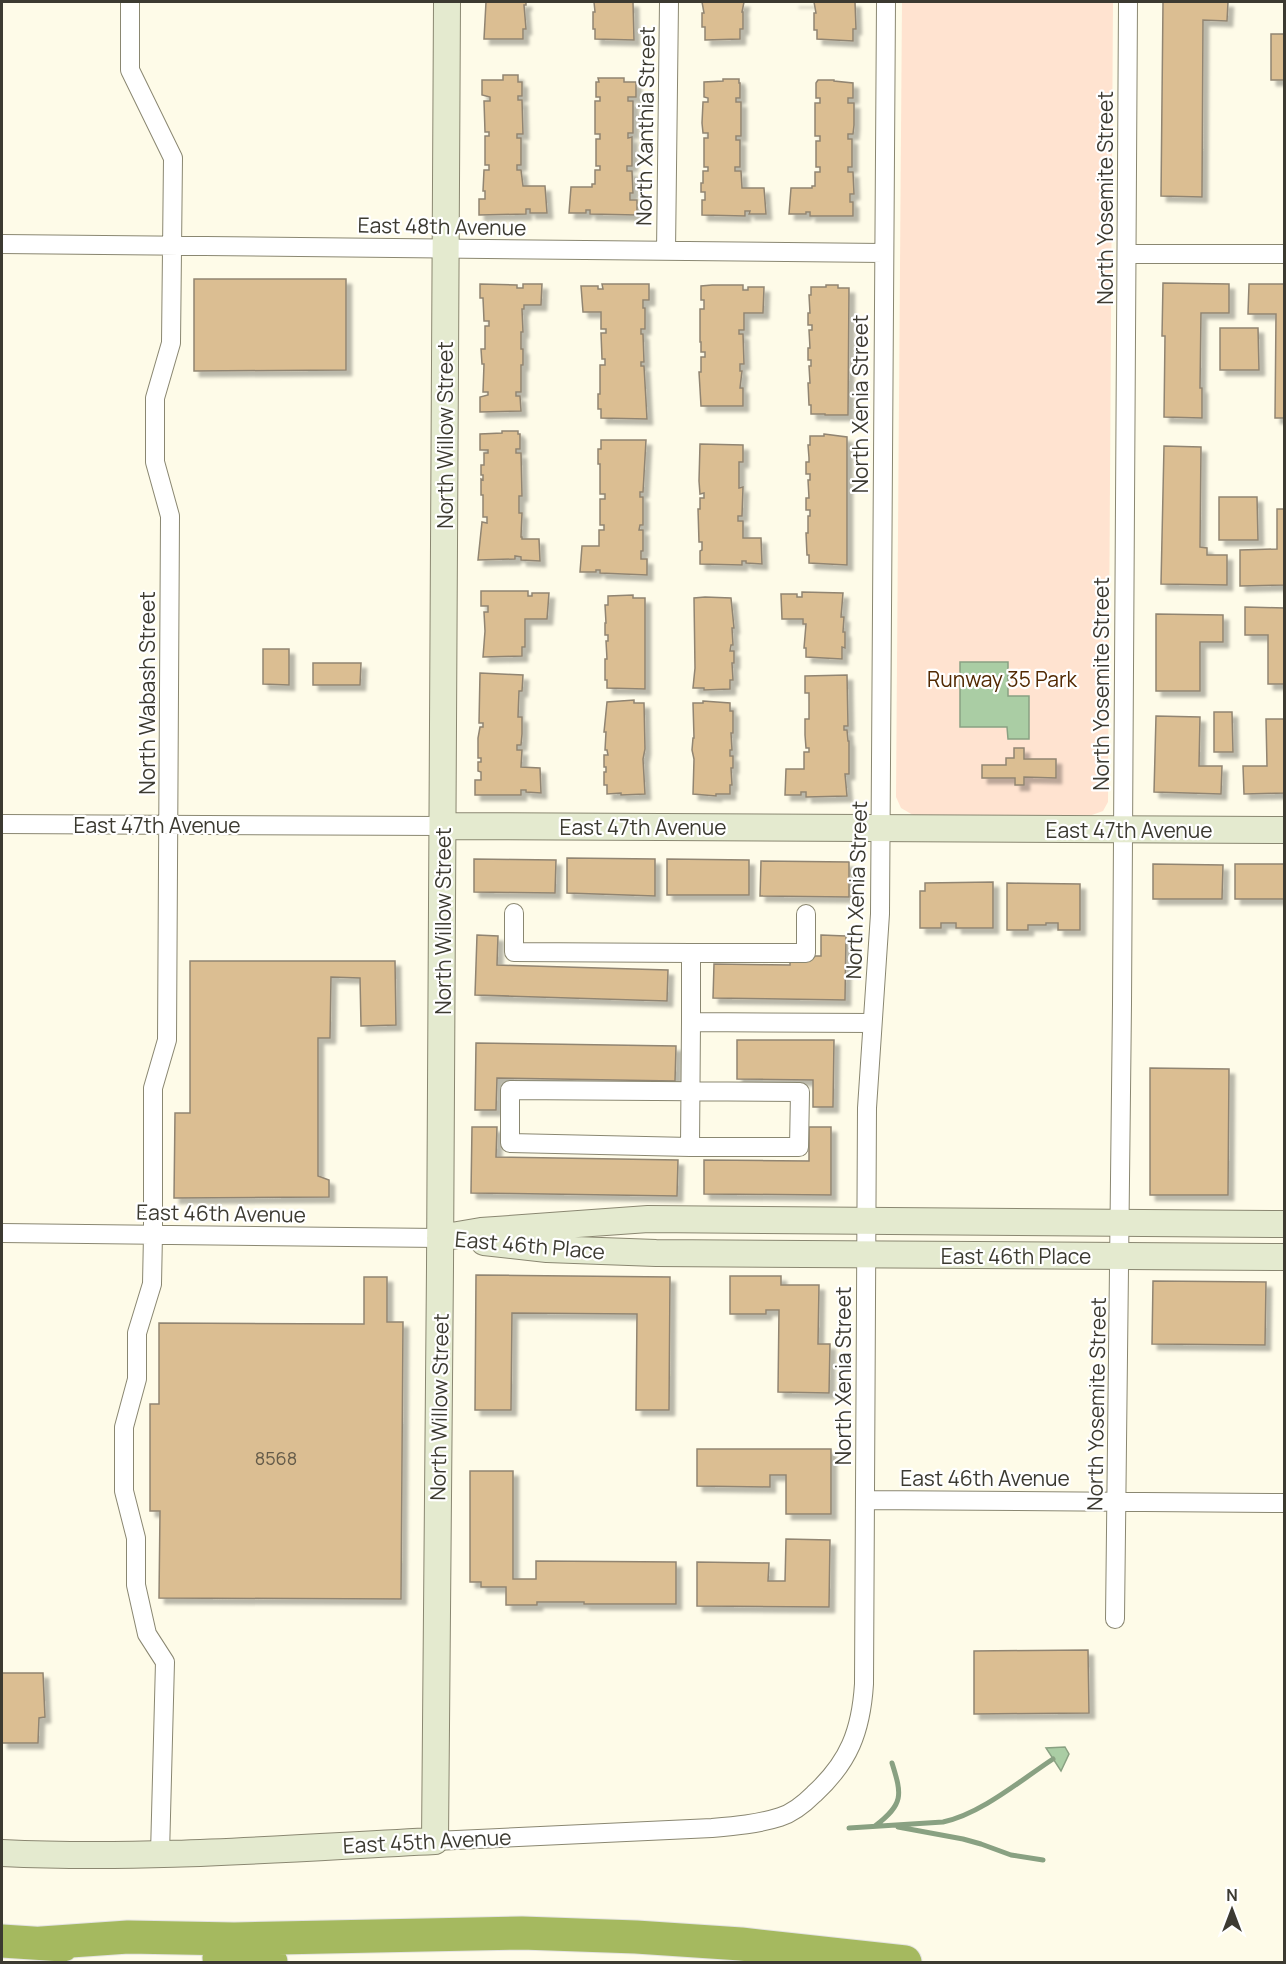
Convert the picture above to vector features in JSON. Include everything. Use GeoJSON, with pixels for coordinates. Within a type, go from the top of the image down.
{"type":"FeatureCollection","features":[{"type":"Feature","properties":{"kind":"highway"},"geometry":{"type":"LineString","coordinates":[[42,1943],[128,1937],[234,1939],[522,1933],[741,1944],[905,1962]]}},
{"type":"Feature","properties":{"kind":"highway"},"geometry":{"type":"LineString","coordinates":[[2,1941],[271,1962]]}},
{"type":"Feature","properties":{"kind":"street","name":"North Wabash Street"},"geometry":{"type":"LineString","coordinates":[[130,2],[130,70],[173,158],[171,343],[155,398],[155,462],[171,516],[167,1040],[153,1088],[152,1284],[137,1333],[137,1379],[124,1427],[124,1491],[136,1538],[136,1585],[147,1634],[165,1662],[160,1854]]}},
{"type":"Feature","properties":{"kind":"street","name":"North Willow Street"},"geometry":{"type":"LineString","coordinates":[[435,1841],[447,2]]}},
{"type":"Feature","properties":{"kind":"street","name":"North Xanthia Street"},"geometry":{"type":"LineString","coordinates":[[666,251],[669,2]]}},
{"type":"Feature","properties":{"kind":"street","name":"North Xenia Street"},"geometry":{"type":"LineString","coordinates":[[835,1772],[852,1745],[862,1705],[867,1108],[880,914],[885,2]]}},
{"type":"Feature","properties":{"kind":"street","name":"North Yosemite Street"},"geometry":{"type":"LineString","coordinates":[[1115,1619],[1120,1222],[1128,2]]}},
{"type":"Feature","properties":{"kind":"street","name":"East 48th Avenue"},"geometry":{"type":"LineString","coordinates":[[2,244],[883,253]]}},
{"type":"Feature","properties":{"kind":"street"},"geometry":{"type":"LineString","coordinates":[[1127,254],[1284,254]]}},
{"type":"Feature","properties":{"kind":"street","name":"East 47th Avenue"},"geometry":{"type":"LineString","coordinates":[[2,824],[1284,830]]}},
{"type":"Feature","properties":{"kind":"street"},"geometry":{"type":"LineString","coordinates":[[514,913],[514,952],[691,953],[806,953],[806,914]]}},
{"type":"Feature","properties":{"kind":"street"},"geometry":{"type":"LineString","coordinates":[[690,1147],[691,953]]}},
{"type":"Feature","properties":{"kind":"street"},"geometry":{"type":"LineString","coordinates":[[691,1022],[872,1023]]}},
{"type":"Feature","properties":{"kind":"street"},"geometry":{"type":"LineString","coordinates":[[510,1090],[800,1092],[799,1147],[690,1147],[510,1143],[510,1090]]}},
{"type":"Feature","properties":{"kind":"street","name":"East 46th Place"},"geometry":{"type":"LineString","coordinates":[[440,1238],[481,1231],[648,1219],[1284,1224]]}},
{"type":"Feature","properties":{"kind":"street","name":"East 46th Avenue"},"geometry":{"type":"LineString","coordinates":[[2,1233],[440,1238]]}},
{"type":"Feature","properties":{"kind":"street","name":"East 46th Place"},"geometry":{"type":"LineString","coordinates":[[440,1238],[558,1250],[656,1253],[1284,1257]]}},
{"type":"Feature","properties":{"kind":"street","name":"East 46th Avenue"},"geometry":{"type":"LineString","coordinates":[[865,1500],[1284,1503]]}},
{"type":"Feature","properties":{"kind":"street","name":"East 45th Avenue"},"geometry":{"type":"LineString","coordinates":[[2,1853],[87,1856],[160,1854],[712,1828],[746,1824],[787,1814],[810,1799],[835,1772]]}},
{"type":"Feature","properties":{"kind":"green space","name":"Runway 35 Park"},"geometry":{"type":"Polygon","coordinates":[[[902,2],[1113,2],[1108,802],[1103,811],[1092,815],[913,815],[901,808],[896,797],[902,2]]]}},
{"type":"Feature","properties":{"kind":"shaded area"},"geometry":{"type":"Polygon","coordinates":[[[960,662],[1008,662],[1008,696],[1029,696],[1029,739],[1008,739],[1007,727],[960,727],[960,662]]]}},
{"type":"Feature","properties":{"kind":"shaded area"},"geometry":{"type":"Polygon","coordinates":[[[1065,1747],[1069,1754],[1061,1771],[1046,1748],[1065,1747]]]}},
{"type":"Feature","properties":{"kind":"building"},"geometry":{"type":"Polygon","coordinates":[[[486,2],[526,2],[524,5],[526,29],[523,29],[523,39],[484,39],[486,2]]]}},
{"type":"Feature","properties":{"kind":"building"},"geometry":{"type":"Polygon","coordinates":[[[594,2],[633,2],[634,40],[595,39],[594,2]]]}},
{"type":"Feature","properties":{"kind":"building"},"geometry":{"type":"Polygon","coordinates":[[[702,2],[744,2],[743,29],[740,29],[740,39],[705,40],[705,27],[702,27],[702,13],[704,13],[702,2]]]}},
{"type":"Feature","properties":{"kind":"building"},"geometry":{"type":"Polygon","coordinates":[[[814,2],[855,2],[856,29],[853,29],[853,41],[817,39],[817,30],[814,30],[814,13],[816,13],[814,2]]]}},
{"type":"Feature","properties":{"kind":"building"},"geometry":{"type":"Polygon","coordinates":[[[1163,2],[1228,2],[1227,21],[1203,20],[1202,197],[1161,196],[1163,2]]]}},
{"type":"Feature","properties":{"kind":"building"},"geometry":{"type":"Polygon","coordinates":[[[1271,34],[1284,34],[1284,80],[1271,80],[1271,34]]]}},
{"type":"Feature","properties":{"kind":"building"},"geometry":{"type":"Polygon","coordinates":[[[503,75],[518,75],[518,82],[522,82],[522,96],[518,96],[518,100],[522,100],[523,134],[517,134],[517,138],[521,138],[521,165],[517,165],[517,170],[521,170],[523,186],[545,186],[547,213],[530,213],[530,209],[526,209],[526,214],[479,215],[479,199],[485,199],[484,170],[489,170],[489,165],[485,165],[485,136],[489,136],[489,132],[485,132],[484,101],[490,101],[490,97],[482,95],[482,80],[503,80],[503,75]]]}},
{"type":"Feature","properties":{"kind":"building"},"geometry":{"type":"Polygon","coordinates":[[[598,78],[624,78],[624,82],[636,82],[636,97],[628,97],[628,101],[633,101],[633,133],[628,133],[628,138],[632,137],[632,166],[627,166],[627,171],[632,171],[633,193],[630,193],[630,200],[637,200],[637,215],[590,214],[590,210],[586,210],[586,213],[569,213],[571,187],[592,187],[592,184],[595,184],[595,170],[600,170],[600,166],[596,166],[596,139],[600,139],[600,134],[595,134],[595,101],[600,101],[600,97],[596,97],[598,78]]]}},
{"type":"Feature","properties":{"kind":"building"},"geometry":{"type":"Polygon","coordinates":[[[723,79],[739,79],[740,83],[740,98],[736,98],[736,102],[741,102],[741,136],[736,136],[736,140],[740,140],[740,167],[735,167],[735,171],[741,171],[742,188],[764,188],[766,214],[749,214],[750,211],[745,211],[745,216],[702,215],[702,200],[705,200],[705,192],[701,192],[701,183],[703,183],[703,171],[708,171],[708,167],[704,167],[704,138],[708,138],[708,133],[703,133],[702,123],[703,102],[708,102],[708,98],[704,97],[704,82],[723,81],[723,79]]]}},
{"type":"Feature","properties":{"kind":"building"},"geometry":{"type":"Polygon","coordinates":[[[818,80],[853,83],[853,98],[848,98],[848,103],[854,103],[854,125],[853,134],[848,134],[848,139],[852,139],[852,167],[848,167],[848,172],[853,172],[854,194],[850,194],[850,202],[853,202],[853,216],[810,216],[810,212],[789,214],[791,188],[812,188],[815,186],[815,172],[820,172],[820,167],[816,167],[816,141],[820,141],[820,136],[815,136],[815,103],[820,103],[820,98],[816,98],[818,80]]]}},
{"type":"Feature","properties":{"kind":"building"},"geometry":{"type":"Polygon","coordinates":[[[194,279],[346,279],[346,370],[194,371],[194,279]]]}},
{"type":"Feature","properties":{"kind":"building"},"geometry":{"type":"Polygon","coordinates":[[[1163,283],[1229,284],[1229,313],[1201,313],[1202,418],[1164,417],[1163,283]]]}},
{"type":"Feature","properties":{"kind":"building"},"geometry":{"type":"Polygon","coordinates":[[[480,284],[517,285],[517,288],[523,288],[523,284],[542,284],[541,305],[524,305],[522,309],[523,365],[521,365],[521,392],[516,392],[516,396],[520,396],[521,411],[480,412],[480,397],[488,395],[488,392],[483,392],[484,364],[482,364],[481,349],[485,349],[485,326],[489,326],[489,321],[484,321],[480,284]]]}},
{"type":"Feature","properties":{"kind":"building"},"geometry":{"type":"Polygon","coordinates":[[[602,284],[649,284],[649,300],[643,300],[645,329],[641,329],[644,362],[641,362],[641,366],[644,366],[647,419],[601,418],[601,409],[598,409],[600,365],[605,365],[605,359],[602,359],[601,333],[606,333],[606,329],[601,329],[601,312],[583,312],[581,286],[598,286],[598,289],[603,289],[602,284]]]}},
{"type":"Feature","properties":{"kind":"building"},"geometry":{"type":"Polygon","coordinates":[[[1249,284],[1284,284],[1284,418],[1275,418],[1276,314],[1248,314],[1249,284]]]}},
{"type":"Feature","properties":{"kind":"building"},"geometry":{"type":"Polygon","coordinates":[[[743,285],[743,290],[748,290],[748,287],[764,287],[763,313],[744,313],[744,330],[739,330],[739,334],[743,334],[744,364],[740,364],[740,371],[742,371],[740,388],[743,388],[743,406],[701,406],[699,372],[701,372],[701,357],[705,357],[705,352],[701,352],[700,342],[700,309],[704,309],[704,300],[701,300],[701,286],[743,285]]]}},
{"type":"Feature","properties":{"kind":"building"},"geometry":{"type":"Polygon","coordinates":[[[826,285],[849,288],[848,415],[811,414],[811,405],[809,405],[808,383],[810,383],[811,360],[808,360],[808,348],[810,348],[809,330],[812,330],[812,325],[808,325],[809,295],[811,295],[811,287],[826,287],[826,285]]]}},
{"type":"Feature","properties":{"kind":"building"},"geometry":{"type":"Polygon","coordinates":[[[1220,328],[1258,328],[1259,370],[1220,370],[1220,328]]]}},
{"type":"Feature","properties":{"kind":"building"},"geometry":{"type":"Polygon","coordinates":[[[502,431],[518,431],[520,434],[520,449],[516,449],[516,453],[521,453],[522,496],[519,496],[519,513],[522,513],[521,537],[522,539],[539,539],[540,561],[521,560],[521,557],[515,556],[515,559],[478,560],[482,522],[487,523],[487,517],[483,517],[481,465],[484,465],[484,453],[488,453],[488,450],[480,450],[480,434],[502,433],[502,431]]]}},
{"type":"Feature","properties":{"kind":"building"},"geometry":{"type":"Polygon","coordinates":[[[824,434],[847,437],[847,565],[809,563],[809,555],[807,555],[806,533],[808,533],[808,516],[810,516],[810,510],[806,510],[806,498],[809,498],[808,480],[810,480],[810,474],[806,474],[806,462],[809,462],[808,445],[810,445],[810,436],[824,436],[824,434]]]}},
{"type":"Feature","properties":{"kind":"building"},"geometry":{"type":"Polygon","coordinates":[[[601,440],[646,440],[643,492],[640,492],[640,497],[643,497],[643,525],[640,525],[639,530],[643,530],[641,559],[647,559],[647,575],[600,573],[600,570],[580,572],[582,546],[599,546],[599,530],[604,530],[604,525],[600,525],[600,499],[605,499],[605,494],[600,494],[598,449],[601,449],[601,440]]]}},
{"type":"Feature","properties":{"kind":"building"},"geometry":{"type":"Polygon","coordinates":[[[700,444],[743,445],[743,462],[739,462],[739,488],[743,487],[742,516],[738,516],[738,521],[743,521],[743,538],[761,538],[762,564],[742,561],[742,565],[700,564],[702,542],[699,542],[698,509],[700,509],[700,498],[704,498],[704,493],[700,494],[700,444]]]}},
{"type":"Feature","properties":{"kind":"building"},"geometry":{"type":"Polygon","coordinates":[[[1164,446],[1201,447],[1200,547],[1207,548],[1207,555],[1227,555],[1227,585],[1161,584],[1164,446]]]}},
{"type":"Feature","properties":{"kind":"building"},"geometry":{"type":"Polygon","coordinates":[[[1219,497],[1257,497],[1258,540],[1219,540],[1219,497]]]}},
{"type":"Feature","properties":{"kind":"building"},"geometry":{"type":"Polygon","coordinates":[[[1277,509],[1284,509],[1284,585],[1240,586],[1240,550],[1277,549],[1277,509]]]}},
{"type":"Feature","properties":{"kind":"building"},"geometry":{"type":"Polygon","coordinates":[[[481,591],[528,591],[528,596],[532,596],[532,593],[549,593],[547,619],[525,619],[525,647],[522,647],[522,656],[483,657],[484,612],[488,612],[488,606],[481,606],[481,591]]]}},
{"type":"Feature","properties":{"kind":"building"},"geometry":{"type":"Polygon","coordinates":[[[802,592],[843,593],[841,617],[844,617],[845,648],[842,647],[842,659],[806,657],[806,648],[804,648],[806,624],[803,624],[803,619],[782,619],[781,594],[797,594],[797,597],[802,597],[802,592]]]}},
{"type":"Feature","properties":{"kind":"building"},"geometry":{"type":"Polygon","coordinates":[[[633,595],[633,598],[645,598],[645,689],[607,688],[605,659],[607,659],[608,635],[605,635],[605,605],[608,605],[608,596],[633,595]]]}},
{"type":"Feature","properties":{"kind":"building"},"geometry":{"type":"Polygon","coordinates":[[[694,598],[731,598],[734,628],[732,628],[733,645],[730,651],[734,651],[734,663],[732,663],[733,680],[730,680],[730,689],[693,688],[694,598]]]}},
{"type":"Feature","properties":{"kind":"building"},"geometry":{"type":"Polygon","coordinates":[[[1245,607],[1284,608],[1284,684],[1268,684],[1268,635],[1245,635],[1245,607]]]}},
{"type":"Feature","properties":{"kind":"building"},"geometry":{"type":"Polygon","coordinates":[[[1156,614],[1223,615],[1223,642],[1200,642],[1200,691],[1156,691],[1156,614]]]}},
{"type":"Feature","properties":{"kind":"building"},"geometry":{"type":"Polygon","coordinates":[[[263,649],[289,649],[289,685],[263,684],[263,649]]]}},
{"type":"Feature","properties":{"kind":"building"},"geometry":{"type":"Polygon","coordinates":[[[313,663],[361,663],[360,685],[313,685],[313,663]]]}},
{"type":"Feature","properties":{"kind":"building"},"geometry":{"type":"Polygon","coordinates":[[[480,673],[523,675],[522,691],[519,691],[518,717],[522,717],[522,734],[521,745],[517,745],[517,750],[522,750],[521,767],[540,768],[541,793],[521,790],[521,795],[475,795],[475,780],[481,780],[481,772],[478,771],[478,762],[481,762],[481,758],[478,758],[478,738],[480,727],[483,727],[483,723],[479,723],[480,673]]]}},
{"type":"Feature","properties":{"kind":"building"},"geometry":{"type":"Polygon","coordinates":[[[847,675],[848,726],[844,726],[844,730],[847,730],[849,741],[849,774],[845,774],[847,796],[806,797],[806,792],[801,792],[801,795],[785,795],[786,769],[804,769],[804,752],[809,752],[809,748],[806,748],[805,719],[809,719],[809,693],[805,693],[805,676],[847,675]]]}},
{"type":"Feature","properties":{"kind":"building"},"geometry":{"type":"Polygon","coordinates":[[[634,700],[634,703],[644,703],[645,794],[607,794],[607,785],[604,785],[606,767],[604,767],[604,755],[608,755],[605,750],[606,732],[604,732],[607,702],[634,700]]]}},
{"type":"Feature","properties":{"kind":"building"},"geometry":{"type":"Polygon","coordinates":[[[703,701],[730,703],[730,711],[733,711],[730,756],[733,756],[733,768],[731,768],[730,794],[716,794],[716,796],[693,794],[693,703],[703,703],[703,701]]]}},
{"type":"Feature","properties":{"kind":"building"},"geometry":{"type":"Polygon","coordinates":[[[1214,712],[1232,712],[1233,752],[1214,752],[1214,712]]]}},
{"type":"Feature","properties":{"kind":"building"},"geometry":{"type":"Polygon","coordinates":[[[1156,716],[1200,717],[1199,766],[1222,766],[1221,794],[1154,792],[1156,716]]]}},
{"type":"Feature","properties":{"kind":"building"},"geometry":{"type":"Polygon","coordinates":[[[1266,719],[1284,719],[1284,793],[1244,794],[1243,766],[1267,766],[1266,719]]]}},
{"type":"Feature","properties":{"kind":"building"},"geometry":{"type":"Polygon","coordinates":[[[1014,748],[1024,748],[1024,759],[1056,759],[1056,778],[1024,777],[1024,785],[1015,785],[1015,778],[982,778],[982,765],[1006,765],[1006,758],[1014,758],[1014,748]]]}},
{"type":"Feature","properties":{"kind":"building"},"geometry":{"type":"Polygon","coordinates":[[[567,858],[655,859],[655,896],[567,893],[567,858]]]}},
{"type":"Feature","properties":{"kind":"building"},"geometry":{"type":"Polygon","coordinates":[[[474,859],[556,860],[555,893],[474,892],[474,859]]]}},
{"type":"Feature","properties":{"kind":"building"},"geometry":{"type":"Polygon","coordinates":[[[667,859],[749,860],[749,895],[667,895],[667,859]]]}},
{"type":"Feature","properties":{"kind":"building"},"geometry":{"type":"Polygon","coordinates":[[[761,861],[849,862],[849,897],[760,896],[761,861]]]}},
{"type":"Feature","properties":{"kind":"building"},"geometry":{"type":"Polygon","coordinates":[[[1153,864],[1223,865],[1222,899],[1153,899],[1153,864]]]}},
{"type":"Feature","properties":{"kind":"building"},"geometry":{"type":"Polygon","coordinates":[[[1235,864],[1284,864],[1284,899],[1235,899],[1235,864]]]}},
{"type":"Feature","properties":{"kind":"building"},"geometry":{"type":"Polygon","coordinates":[[[993,882],[993,928],[956,928],[956,923],[941,923],[941,928],[920,928],[920,891],[925,891],[925,883],[993,882]]]}},
{"type":"Feature","properties":{"kind":"building"},"geometry":{"type":"Polygon","coordinates":[[[1007,883],[1080,884],[1080,930],[1058,930],[1058,923],[1046,923],[1046,925],[1028,925],[1028,930],[1007,930],[1007,883]]]}},
{"type":"Feature","properties":{"kind":"building"},"geometry":{"type":"Polygon","coordinates":[[[477,935],[498,936],[497,965],[668,970],[667,1001],[475,995],[477,935]]]}},
{"type":"Feature","properties":{"kind":"building"},"geometry":{"type":"Polygon","coordinates":[[[821,935],[846,936],[845,1000],[713,998],[714,964],[790,965],[790,960],[821,956],[821,935]]]}},
{"type":"Feature","properties":{"kind":"building"},"geometry":{"type":"Polygon","coordinates":[[[190,961],[395,961],[396,1025],[361,1026],[360,978],[331,977],[330,1038],[318,1038],[318,1176],[329,1180],[329,1197],[174,1198],[175,1113],[190,1113],[190,961]]]}},
{"type":"Feature","properties":{"kind":"building"},"geometry":{"type":"Polygon","coordinates":[[[737,1040],[834,1040],[833,1107],[813,1107],[813,1080],[737,1079],[737,1040]]]}},
{"type":"Feature","properties":{"kind":"building"},"geometry":{"type":"Polygon","coordinates":[[[476,1043],[676,1046],[675,1081],[497,1078],[496,1110],[475,1110],[476,1043]]]}},
{"type":"Feature","properties":{"kind":"building"},"geometry":{"type":"Polygon","coordinates":[[[1150,1068],[1229,1069],[1228,1195],[1150,1195],[1150,1068]]]}},
{"type":"Feature","properties":{"kind":"building"},"geometry":{"type":"Polygon","coordinates":[[[472,1127],[497,1127],[496,1157],[678,1160],[677,1196],[471,1193],[472,1127]]]}},
{"type":"Feature","properties":{"kind":"building"},"geometry":{"type":"Polygon","coordinates":[[[809,1127],[831,1127],[831,1195],[704,1194],[704,1160],[809,1161],[809,1127]]]}},
{"type":"Feature","properties":{"kind":"building"},"geometry":{"type":"Polygon","coordinates":[[[476,1275],[670,1277],[669,1410],[636,1410],[637,1314],[512,1313],[511,1410],[475,1410],[476,1275]]]}},
{"type":"Feature","properties":{"kind":"building"},"geometry":{"type":"Polygon","coordinates":[[[730,1276],[781,1276],[781,1285],[819,1285],[818,1344],[830,1344],[829,1393],[778,1392],[779,1310],[766,1310],[766,1314],[730,1314],[730,1276]]]}},
{"type":"Feature","properties":{"kind":"building"},"geometry":{"type":"Polygon","coordinates":[[[364,1277],[387,1277],[387,1322],[403,1322],[401,1599],[159,1598],[160,1511],[150,1511],[150,1404],[159,1404],[159,1323],[364,1324],[364,1277]]]}},
{"type":"Feature","properties":{"kind":"building"},"geometry":{"type":"Polygon","coordinates":[[[1153,1281],[1266,1282],[1265,1345],[1152,1344],[1153,1281]]]}},
{"type":"Feature","properties":{"kind":"building"},"geometry":{"type":"Polygon","coordinates":[[[697,1449],[831,1449],[831,1514],[786,1514],[786,1475],[770,1475],[770,1487],[697,1486],[697,1449]]]}},
{"type":"Feature","properties":{"kind":"building"},"geometry":{"type":"Polygon","coordinates":[[[470,1471],[513,1471],[513,1579],[536,1579],[536,1561],[676,1562],[676,1604],[537,1602],[537,1605],[506,1605],[506,1587],[481,1587],[481,1582],[470,1582],[470,1471]]]}},
{"type":"Feature","properties":{"kind":"building"},"geometry":{"type":"Polygon","coordinates":[[[786,1539],[830,1540],[829,1607],[697,1606],[697,1562],[769,1563],[768,1581],[785,1581],[786,1539]]]}},
{"type":"Feature","properties":{"kind":"building"},"geometry":{"type":"Polygon","coordinates":[[[1088,1650],[1089,1713],[974,1714],[974,1651],[1088,1650]]]}},
{"type":"Feature","properties":{"kind":"building"},"geometry":{"type":"Polygon","coordinates":[[[2,1673],[43,1673],[45,1717],[39,1718],[38,1743],[2,1743],[2,1673]]]}},
{"type":"Feature","properties":{"kind":"waterway"},"geometry":{"type":"LineString","coordinates":[[849,1828],[943,1822],[957,1818],[986,1804],[1053,1759]]}},
{"type":"Feature","properties":{"kind":"waterway"},"geometry":{"type":"LineString","coordinates":[[875,1826],[896,1805],[898,1798],[898,1783],[892,1763]]}},
{"type":"Feature","properties":{"kind":"waterway"},"geometry":{"type":"LineString","coordinates":[[898,1827],[963,1839],[1011,1855],[1043,1860]]}}]}
